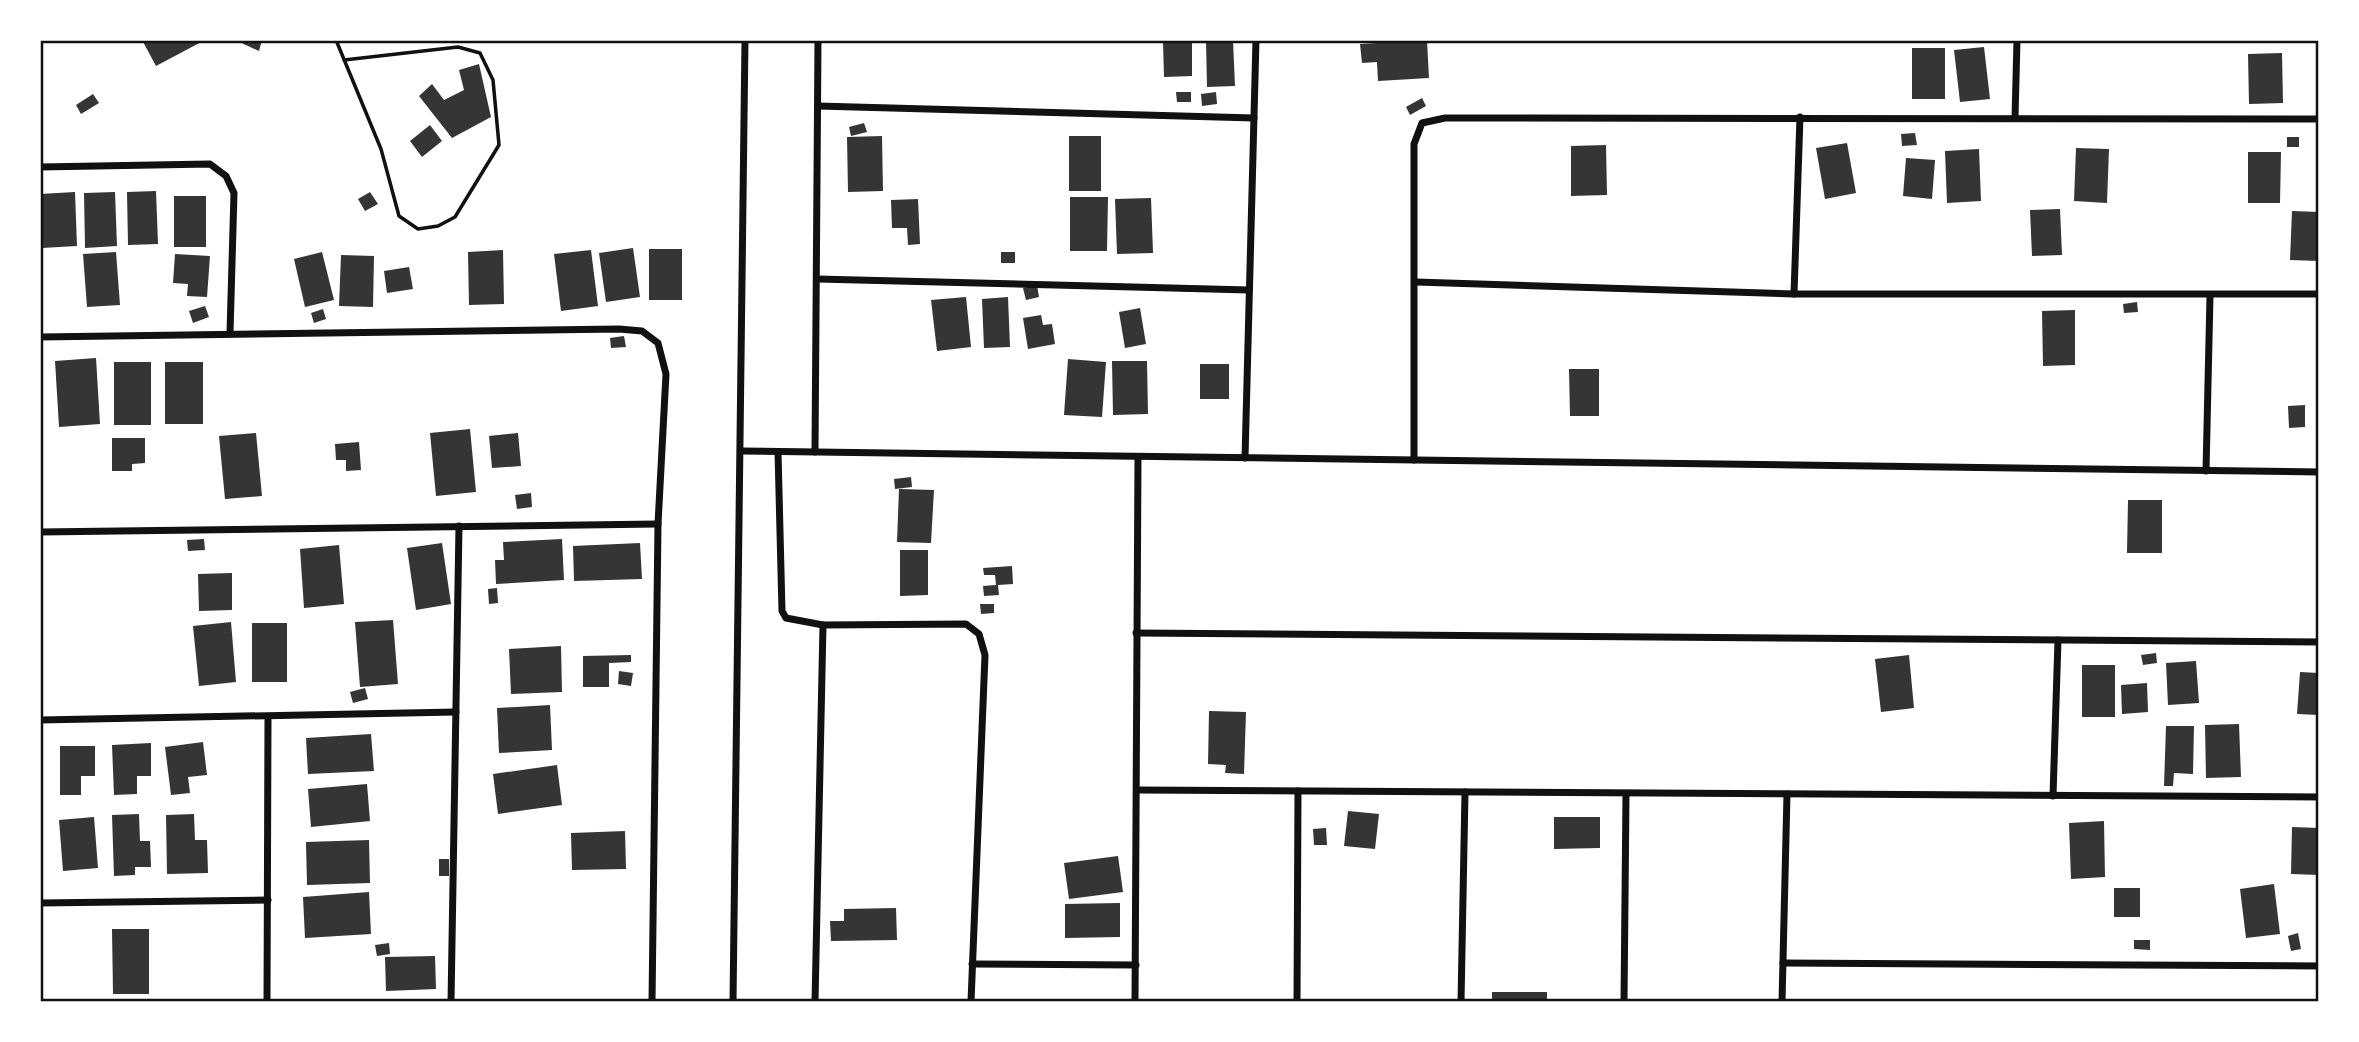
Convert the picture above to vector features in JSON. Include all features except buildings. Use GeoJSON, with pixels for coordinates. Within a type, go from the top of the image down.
{"type":"FeatureCollection","features":[{"type":"Feature","properties":{"kind":"street"},"geometry":{"type":"LineString","coordinates":[[733,1002],[742,451],[745,40]]}},
{"type":"Feature","properties":{"kind":"street"},"geometry":{"type":"LineString","coordinates":[[815,452],[818,40]]}},
{"type":"Feature","properties":{"kind":"street"},"geometry":{"type":"LineString","coordinates":[[1245,458],[1256,40]]}},
{"type":"Feature","properties":{"kind":"street"},"geometry":{"type":"LineString","coordinates":[[2015,118],[2017,40]]}},
{"type":"Feature","properties":{"kind":"street"},"geometry":{"type":"LineString","coordinates":[[818,106],[1254,118]]}},
{"type":"Feature","properties":{"kind":"street"},"geometry":{"type":"LineString","coordinates":[[1794,294],[1800,117]]}},
{"type":"Feature","properties":{"kind":"street"},"geometry":{"type":"LineString","coordinates":[[1414,460],[1414,144],[1422,124],[1445,118],[2319,120]]}},
{"type":"Feature","properties":{"kind":"street"},"geometry":{"type":"LineString","coordinates":[[40,167],[210,164],[226,176],[234,193],[230,333]]}},
{"type":"Feature","properties":{"kind":"street"},"geometry":{"type":"LineString","coordinates":[[817,279],[1249,290]]}},
{"type":"Feature","properties":{"kind":"street"},"geometry":{"type":"LineString","coordinates":[[1416,282],[1794,294],[2319,295]]}},
{"type":"Feature","properties":{"kind":"street"},"geometry":{"type":"LineString","coordinates":[[2206,471],[2210,296]]}},
{"type":"Feature","properties":{"kind":"street"},"geometry":{"type":"LineString","coordinates":[[40,337],[230,333],[642,331],[658,343],[666,374],[658,524],[652,1002]]}},
{"type":"Feature","properties":{"kind":"street"},"geometry":{"type":"LineString","coordinates":[[742,451],[2319,472]]}},
{"type":"Feature","properties":{"kind":"street"},"geometry":{"type":"LineString","coordinates":[[778,452],[782,611],[786,618],[793,622],[823,625],[966,624],[979,634],[985,655],[971,1002]]}},
{"type":"Feature","properties":{"kind":"street"},"geometry":{"type":"LineString","coordinates":[[1135,1002],[1138,457]]}},
{"type":"Feature","properties":{"kind":"street"},"geometry":{"type":"LineString","coordinates":[[40,532],[658,524]]}},
{"type":"Feature","properties":{"kind":"street"},"geometry":{"type":"LineString","coordinates":[[451,1002],[458,526]]}},
{"type":"Feature","properties":{"kind":"street"},"geometry":{"type":"LineString","coordinates":[[815,1002],[823,625]]}},
{"type":"Feature","properties":{"kind":"street"},"geometry":{"type":"LineString","coordinates":[[1136,633],[2319,642]]}},
{"type":"Feature","properties":{"kind":"street"},"geometry":{"type":"LineString","coordinates":[[2053,796],[2058,640]]}},
{"type":"Feature","properties":{"kind":"street"},"geometry":{"type":"LineString","coordinates":[[40,720],[268,718],[456,712]]}},
{"type":"Feature","properties":{"kind":"street"},"geometry":{"type":"LineString","coordinates":[[267,1002],[268,718]]}},
{"type":"Feature","properties":{"kind":"street"},"geometry":{"type":"LineString","coordinates":[[1137,790],[1626,795],[2319,797]]}},
{"type":"Feature","properties":{"kind":"street"},"geometry":{"type":"LineString","coordinates":[[1297,1002],[1298,791]]}},
{"type":"Feature","properties":{"kind":"street"},"geometry":{"type":"LineString","coordinates":[[1461,1002],[1465,792]]}},
{"type":"Feature","properties":{"kind":"street"},"geometry":{"type":"LineString","coordinates":[[1782,1002],[1787,794]]}},
{"type":"Feature","properties":{"kind":"street"},"geometry":{"type":"LineString","coordinates":[[1624,1002],[1626,795]]}},
{"type":"Feature","properties":{"kind":"street"},"geometry":{"type":"LineString","coordinates":[[40,904],[268,900]]}},
{"type":"Feature","properties":{"kind":"street"},"geometry":{"type":"LineString","coordinates":[[1783,963],[2319,966]]}},
{"type":"Feature","properties":{"kind":"street"},"geometry":{"type":"LineString","coordinates":[[972,964],[1136,965]]}},
{"type":"Feature","properties":{"kind":"lane"},"geometry":{"type":"LineString","coordinates":[[336,40],[344,60],[381,149],[399,216],[418,229],[438,226],[455,217],[499,145],[493,80],[480,53],[458,47],[344,60]]}}]}
